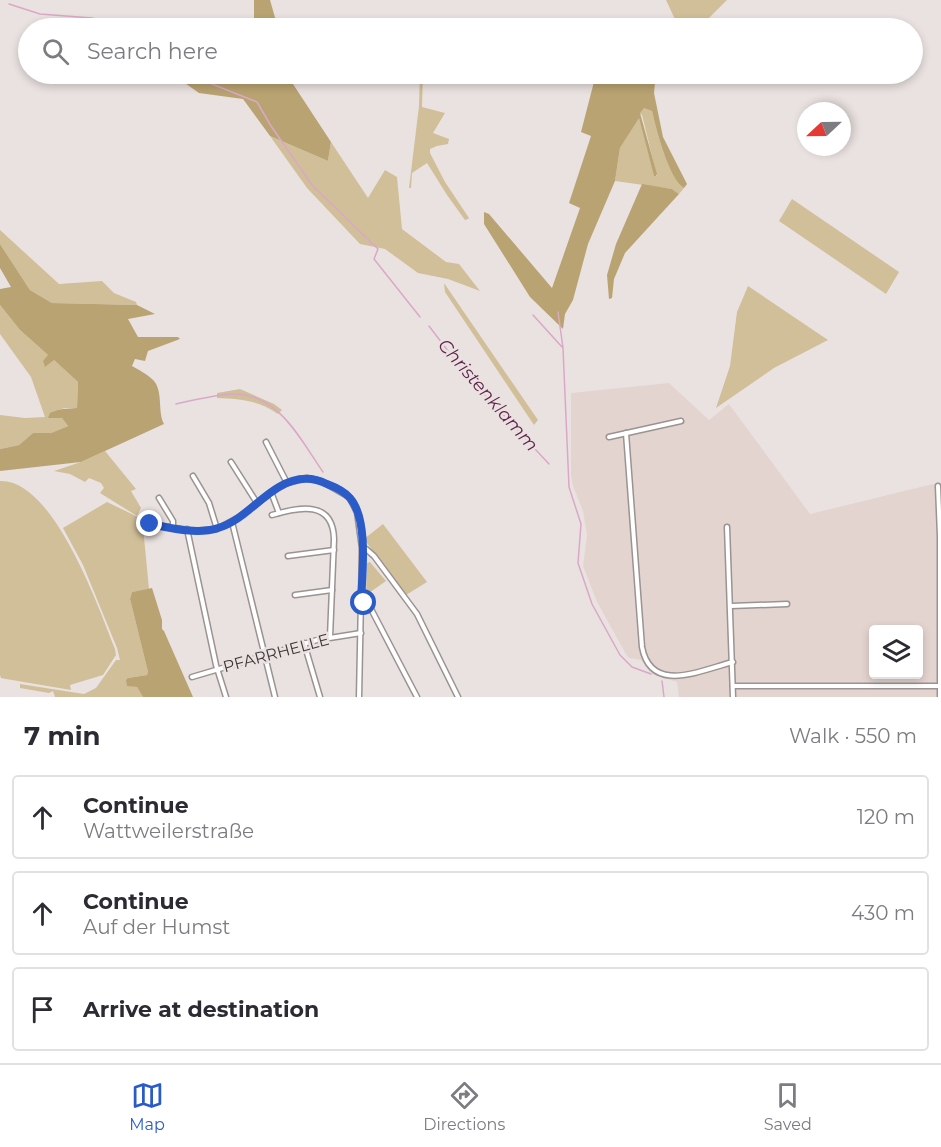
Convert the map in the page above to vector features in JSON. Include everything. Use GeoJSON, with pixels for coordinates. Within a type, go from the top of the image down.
{"type":"FeatureCollection","features":[{"type":"Feature","properties":{"kind":"street"},"geometry":{"type":"LineString","coordinates":[[609,437],[681,421]]}},
{"type":"Feature","properties":{"kind":"street"},"geometry":{"type":"LineString","coordinates":[[626,433],[642,648],[646,663],[654,671],[670,676],[733,662]]}},
{"type":"Feature","properties":{"kind":"street"},"geometry":{"type":"LineString","coordinates":[[266,442],[286,483]]}},
{"type":"Feature","properties":{"kind":"street"},"geometry":{"type":"LineString","coordinates":[[231,462],[257,503]]}},
{"type":"Feature","properties":{"kind":"street"},"geometry":{"type":"LineString","coordinates":[[193,476],[209,503],[217,529]]}},
{"type":"Feature","properties":{"kind":"street"},"geometry":{"type":"LineString","coordinates":[[150,524],[204,531],[217,529],[232,522],[286,483],[312,479],[340,490],[354,503],[361,533],[359,697]]}},
{"type":"Feature","properties":{"kind":"street"},"geometry":{"type":"LineString","coordinates":[[938,486],[940,697]]}},
{"type":"Feature","properties":{"kind":"street"},"geometry":{"type":"LineString","coordinates":[[271,492],[279,513]]}},
{"type":"Feature","properties":{"kind":"street"},"geometry":{"type":"LineString","coordinates":[[159,498],[173,522],[173,527]]}},
{"type":"Feature","properties":{"kind":"street"},"geometry":{"type":"LineString","coordinates":[[272,515],[305,508],[319,511],[333,526],[330,637]]}},
{"type":"Feature","properties":{"kind":"street"},"geometry":{"type":"LineString","coordinates":[[232,522],[275,697]]}},
{"type":"Feature","properties":{"kind":"street"},"geometry":{"type":"LineString","coordinates":[[727,527],[733,697]]}},
{"type":"Feature","properties":{"kind":"street"},"geometry":{"type":"LineString","coordinates":[[187,529],[217,669],[226,697]]}},
{"type":"Feature","properties":{"kind":"street"},"geometry":{"type":"LineString","coordinates":[[362,548],[374,556],[417,614],[458,697]]}},
{"type":"Feature","properties":{"kind":"street"},"geometry":{"type":"LineString","coordinates":[[288,556],[334,550]]}},
{"type":"Feature","properties":{"kind":"street"},"geometry":{"type":"LineString","coordinates":[[295,595],[332,590]]}},
{"type":"Feature","properties":{"kind":"street"},"geometry":{"type":"LineString","coordinates":[[361,602],[370,607],[417,697]]}},
{"type":"Feature","properties":{"kind":"street"},"geometry":{"type":"LineString","coordinates":[[731,606],[735,604],[787,604]]}},
{"type":"Feature","properties":{"kind":"street","name":"PFARRHELLE"},"geometry":{"type":"LineString","coordinates":[[192,677],[304,643],[361,633]]}},
{"type":"Feature","properties":{"kind":"street"},"geometry":{"type":"LineString","coordinates":[[304,643],[320,697]]}},
{"type":"Feature","properties":{"kind":"street"},"geometry":{"type":"LineString","coordinates":[[733,686],[941,686]]}},
{"type":"Feature","properties":{"kind":"shaded area"},"geometry":{"type":"Polygon","coordinates":[[[254,0],[270,0],[275,18],[254,18],[254,0]]]}},
{"type":"Feature","properties":{"kind":"shaded area"},"geometry":{"type":"Polygon","coordinates":[[[666,0],[727,0],[709,18],[674,18],[666,0]]]}},
{"type":"Feature","properties":{"kind":"shaded area"},"geometry":{"type":"Polygon","coordinates":[[[186,84],[293,84],[331,142],[328,161],[270,136],[243,99],[199,93],[186,84]]]}},
{"type":"Feature","properties":{"kind":"shaded area"},"geometry":{"type":"Polygon","coordinates":[[[420,84],[423,84],[422,107],[445,113],[433,133],[449,139],[448,144],[430,149],[430,153],[445,182],[469,218],[465,220],[427,163],[412,173],[411,188],[409,188],[420,84]]]}},
{"type":"Feature","properties":{"kind":"shaded area"},"geometry":{"type":"Polygon","coordinates":[[[593,84],[655,84],[654,93],[663,137],[687,184],[684,188],[673,175],[652,111],[644,108],[640,113],[657,174],[654,176],[639,118],[620,148],[615,181],[588,244],[573,300],[565,314],[563,329],[530,297],[484,224],[484,212],[489,214],[552,288],[580,208],[569,203],[591,136],[581,132],[593,84]]]}},
{"type":"Feature","properties":{"kind":"shaded area"},"geometry":{"type":"Polygon","coordinates":[[[644,107],[652,111],[668,165],[678,183],[684,188],[679,194],[672,189],[615,181],[620,148],[639,117],[654,175],[657,176],[642,115],[639,113],[644,107]]]}},
{"type":"Feature","properties":{"kind":"shaded area"},"geometry":{"type":"Polygon","coordinates":[[[270,136],[328,161],[331,142],[368,198],[385,170],[397,177],[402,229],[446,262],[459,264],[480,291],[448,279],[418,273],[385,249],[360,244],[307,188],[270,136]]]}},
{"type":"Feature","properties":{"kind":"shaded area"},"geometry":{"type":"Polygon","coordinates":[[[642,184],[672,189],[679,194],[625,253],[614,279],[612,298],[609,299],[607,275],[616,244],[642,184]]]}},
{"type":"Feature","properties":{"kind":"shaded area"},"geometry":{"type":"Polygon","coordinates":[[[792,199],[899,272],[886,294],[779,221],[792,199]]]}},
{"type":"Feature","properties":{"kind":"shaded area"},"geometry":{"type":"Polygon","coordinates":[[[0,230],[59,284],[102,281],[114,293],[136,302],[137,305],[52,303],[30,290],[0,244],[0,230]]]}},
{"type":"Feature","properties":{"kind":"shaded area"},"geometry":{"type":"Polygon","coordinates":[[[0,244],[30,290],[52,303],[137,305],[155,314],[128,319],[138,337],[178,337],[180,339],[148,351],[145,361],[135,359],[132,366],[148,375],[156,383],[164,424],[81,462],[0,471],[0,449],[19,445],[33,433],[51,433],[68,426],[62,418],[48,418],[50,413],[57,410],[77,408],[78,382],[54,360],[45,367],[43,361],[48,355],[20,330],[0,305],[0,289],[11,287],[0,268],[0,244]]]}},
{"type":"Feature","properties":{"kind":"shaded area"},"geometry":{"type":"Polygon","coordinates":[[[444,283],[538,420],[534,425],[445,292],[444,283]]]}},
{"type":"Feature","properties":{"kind":"shaded area"},"geometry":{"type":"Polygon","coordinates":[[[748,286],[828,340],[774,368],[716,408],[730,366],[737,312],[748,286]]]}},
{"type":"Feature","properties":{"kind":"shaded area"},"geometry":{"type":"Polygon","coordinates":[[[0,305],[20,330],[48,355],[46,366],[53,359],[78,382],[77,408],[54,411],[49,418],[62,418],[68,426],[51,433],[33,433],[19,445],[0,449],[0,415],[25,418],[45,417],[31,377],[0,334],[0,305]]]}},
{"type":"Feature","properties":{"kind":"shaded area"},"geometry":{"type":"Polygon","coordinates":[[[669,383],[709,420],[729,404],[810,514],[933,484],[941,486],[941,697],[679,697],[677,682],[657,676],[650,672],[641,660],[627,656],[597,602],[583,566],[587,535],[583,511],[571,475],[571,393],[669,383]]]}},
{"type":"Feature","properties":{"kind":"shaded area"},"geometry":{"type":"Polygon","coordinates":[[[240,389],[282,410],[278,414],[256,403],[217,398],[217,393],[240,389]]]}},
{"type":"Feature","properties":{"kind":"shaded area"},"geometry":{"type":"Polygon","coordinates":[[[105,451],[136,489],[131,491],[141,508],[137,516],[100,493],[104,488],[101,483],[89,478],[85,482],[70,474],[54,471],[105,451]]]}},
{"type":"Feature","properties":{"kind":"shaded area"},"geometry":{"type":"Polygon","coordinates":[[[0,481],[20,486],[38,501],[56,523],[86,578],[115,649],[116,655],[103,675],[70,685],[71,690],[1,678],[0,481]]]}},
{"type":"Feature","properties":{"kind":"shaded area"},"geometry":{"type":"Polygon","coordinates":[[[107,502],[138,517],[143,527],[149,589],[132,592],[130,599],[148,672],[147,675],[128,678],[131,686],[137,687],[143,697],[55,697],[53,691],[49,693],[20,688],[20,684],[84,694],[96,688],[116,660],[120,660],[83,565],[63,528],[107,502]]]}},
{"type":"Feature","properties":{"kind":"shaded area"},"geometry":{"type":"Polygon","coordinates":[[[383,524],[427,582],[406,595],[364,539],[383,524]]]}},
{"type":"Feature","properties":{"kind":"shaded area"},"geometry":{"type":"Polygon","coordinates":[[[370,562],[386,581],[366,595],[367,563],[370,562]]]}},
{"type":"Feature","properties":{"kind":"shaded area"},"geometry":{"type":"Polygon","coordinates":[[[152,588],[162,620],[162,629],[193,697],[143,697],[137,687],[127,686],[128,678],[147,675],[148,672],[130,599],[132,592],[152,588]]]}},
{"type":"Feature","properties":{"kind":"waterway","name":"Christenklamm"},"geometry":{"type":"LineString","coordinates":[[9,4],[40,14],[92,18]]}},
{"type":"Feature","properties":{"kind":"waterway","name":"Christenklamm"},"geometry":{"type":"LineString","coordinates":[[212,84],[257,102],[312,185],[378,249],[374,259],[420,317]]}},
{"type":"Feature","properties":{"kind":"waterway"},"geometry":{"type":"LineString","coordinates":[[558,312],[563,348],[569,487],[581,524],[578,563],[592,604],[620,655],[632,667],[651,674]]}},
{"type":"Feature","properties":{"kind":"waterway"},"geometry":{"type":"LineString","coordinates":[[533,315],[562,347]]}},
{"type":"Feature","properties":{"kind":"waterway","name":"Christenklamm"},"geometry":{"type":"LineString","coordinates":[[429,326],[467,376],[549,464]]}},
{"type":"Feature","properties":{"kind":"waterway"},"geometry":{"type":"LineString","coordinates":[[176,404],[232,394],[263,401],[286,420],[323,472]]}},
{"type":"Feature","properties":{"kind":"waterway"},"geometry":{"type":"LineString","coordinates":[[135,517],[147,524]]}},
{"type":"Feature","properties":{"kind":"waterway"},"geometry":{"type":"LineString","coordinates":[[662,681],[664,697]]}},
{"type":"Feature","properties":{"kind":"route"},"geometry":{"type":"LineString","coordinates":[[150,524],[194,531],[217,529],[239,517],[286,483],[307,478],[321,481],[340,490],[354,503],[362,548],[361,602],[364,603]]}}]}
